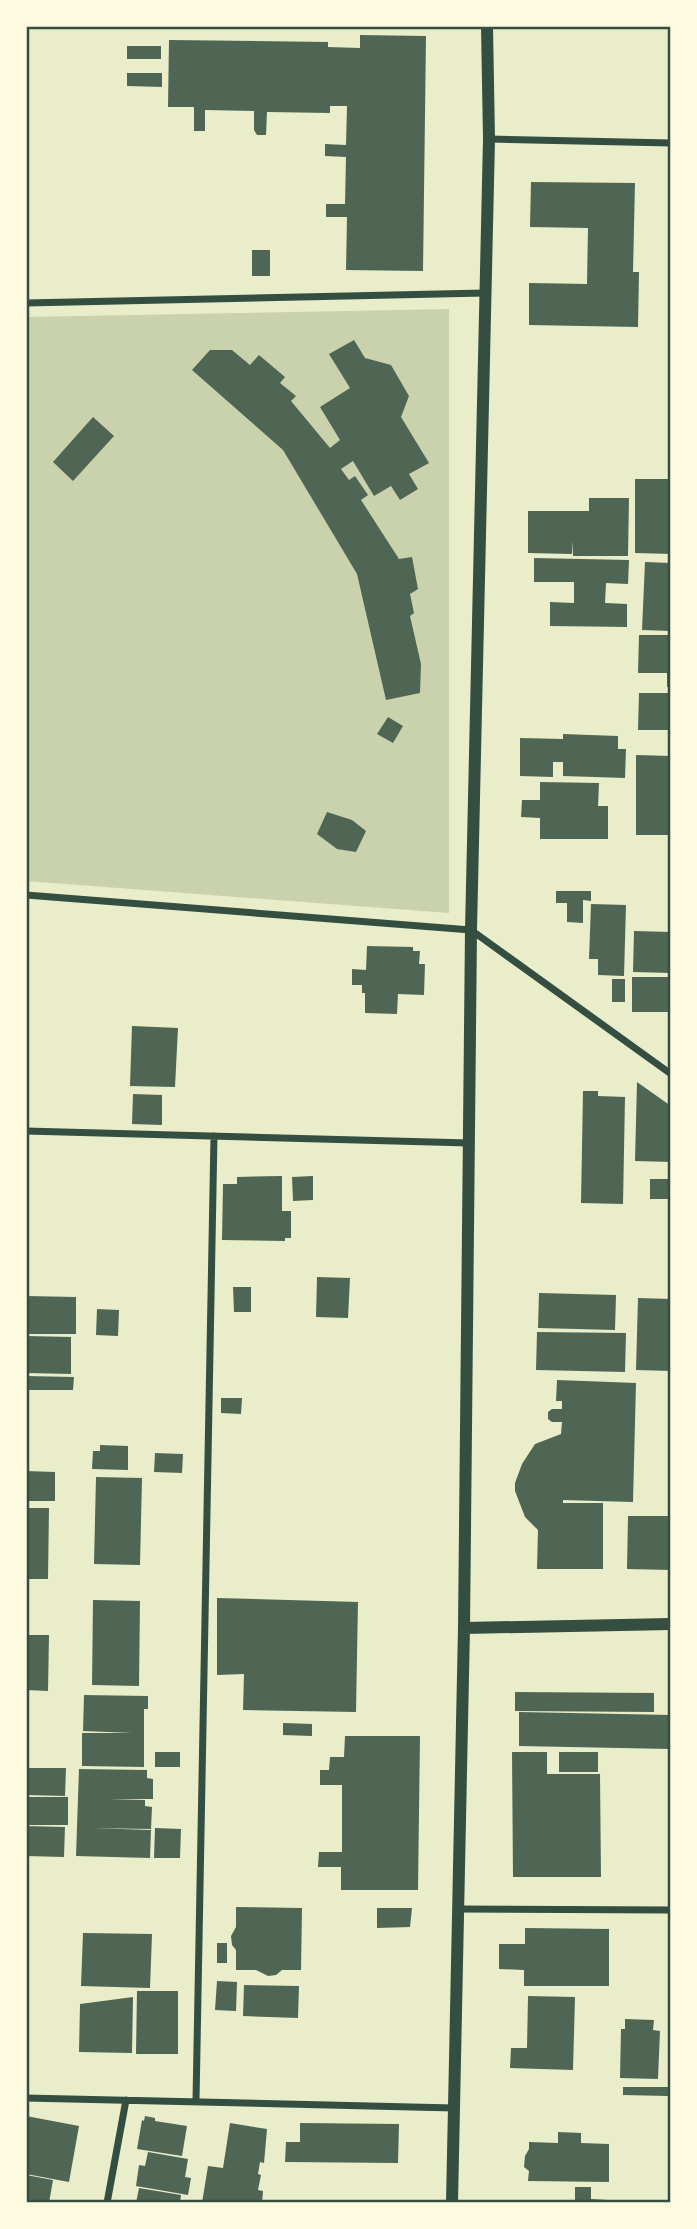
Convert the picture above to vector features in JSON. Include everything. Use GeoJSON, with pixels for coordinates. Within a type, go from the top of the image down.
{"type":"FeatureCollection","features":[{"type":"Feature","properties":{"kind":"street"},"geometry":{"type":"LineString","coordinates":[[452,2203],[464,1628],[471,930],[489,139],[487,26]]}},
{"type":"Feature","properties":{"kind":"street"},"geometry":{"type":"LineString","coordinates":[[489,139],[671,143]]}},
{"type":"Feature","properties":{"kind":"street"},"geometry":{"type":"LineString","coordinates":[[26,303],[485,293]]}},
{"type":"Feature","properties":{"kind":"street"},"geometry":{"type":"LineString","coordinates":[[26,895],[471,930],[671,1074]]}},
{"type":"Feature","properties":{"kind":"street"},"geometry":{"type":"LineString","coordinates":[[26,1131],[469,1143]]}},
{"type":"Feature","properties":{"kind":"street"},"geometry":{"type":"LineString","coordinates":[[196,2101],[214,1136]]}},
{"type":"Feature","properties":{"kind":"street"},"geometry":{"type":"LineString","coordinates":[[464,1628],[671,1624]]}},
{"type":"Feature","properties":{"kind":"street"},"geometry":{"type":"LineString","coordinates":[[458,1909],[671,1910]]}},
{"type":"Feature","properties":{"kind":"street"},"geometry":{"type":"LineString","coordinates":[[26,2098],[454,2108]]}},
{"type":"Feature","properties":{"kind":"street"},"geometry":{"type":"LineString","coordinates":[[107,2203],[126,2100]]}},
{"type":"Feature","properties":{"kind":"green space"},"geometry":{"type":"Polygon","coordinates":[[[449,309],[449,913],[26,881],[26,317],[449,309]]]}},
{"type":"Feature","properties":{"kind":"building"},"geometry":{"type":"Polygon","coordinates":[[[360,35],[426,36],[423,271],[346,270],[347,217],[326,217],[326,204],[345,204],[346,157],[325,156],[325,144],[346,145],[347,106],[330,106],[330,113],[267,112],[266,135],[257,135],[254,130],[254,111],[205,110],[205,131],[194,131],[194,107],[168,107],[169,40],[328,42],[328,47],[360,48],[360,35]]]}},
{"type":"Feature","properties":{"kind":"building"},"geometry":{"type":"Polygon","coordinates":[[[127,46],[161,46],[161,59],[127,59],[127,46]]]}},
{"type":"Feature","properties":{"kind":"building"},"geometry":{"type":"Polygon","coordinates":[[[127,73],[162,73],[162,87],[127,86],[127,73]]]}},
{"type":"Feature","properties":{"kind":"building"},"geometry":{"type":"Polygon","coordinates":[[[531,182],[635,183],[633,272],[639,272],[638,327],[529,325],[529,283],[587,284],[588,228],[530,227],[531,182]]]}},
{"type":"Feature","properties":{"kind":"building"},"geometry":{"type":"Polygon","coordinates":[[[252,250],[270,250],[270,276],[252,276],[252,250]]]}},
{"type":"Feature","properties":{"kind":"building"},"geometry":{"type":"Polygon","coordinates":[[[354,340],[365,358],[391,365],[409,396],[401,417],[429,463],[409,474],[418,489],[400,500],[391,486],[374,496],[353,461],[341,469],[349,480],[355,476],[368,495],[361,500],[399,559],[412,557],[418,589],[410,594],[414,613],[410,616],[421,664],[420,693],[386,700],[357,574],[283,450],[192,370],[210,350],[232,350],[250,365],[259,355],[285,377],[280,383],[296,396],[291,401],[330,448],[340,440],[320,407],[350,388],[329,354],[354,340]]]}},
{"type":"Feature","properties":{"kind":"building"},"geometry":{"type":"Polygon","coordinates":[[[93,417],[114,436],[73,481],[53,462],[93,417]]]}},
{"type":"Feature","properties":{"kind":"building"},"geometry":{"type":"Polygon","coordinates":[[[635,479],[671,479],[671,554],[635,553],[635,479]]]}},
{"type":"Feature","properties":{"kind":"building"},"geometry":{"type":"Polygon","coordinates":[[[589,498],[629,498],[628,556],[573,556],[573,541],[572,554],[528,553],[528,511],[589,511],[589,498]]]}},
{"type":"Feature","properties":{"kind":"building"},"geometry":{"type":"Polygon","coordinates":[[[534,558],[629,560],[628,584],[606,583],[605,603],[627,604],[627,627],[550,626],[550,602],[574,603],[574,582],[534,582],[534,558]]]}},
{"type":"Feature","properties":{"kind":"building"},"geometry":{"type":"Polygon","coordinates":[[[645,562],[671,563],[671,631],[642,630],[645,562]]]}},
{"type":"Feature","properties":{"kind":"building"},"geometry":{"type":"Polygon","coordinates":[[[639,635],[671,635],[671,687],[667,687],[667,673],[638,673],[639,635]]]}},
{"type":"Feature","properties":{"kind":"building"},"geometry":{"type":"Polygon","coordinates":[[[639,693],[671,693],[671,730],[638,730],[639,693]]]}},
{"type":"Feature","properties":{"kind":"building"},"geometry":{"type":"Polygon","coordinates":[[[388,717],[403,726],[393,743],[377,734],[388,717]]]}},
{"type":"Feature","properties":{"kind":"building"},"geometry":{"type":"Polygon","coordinates":[[[563,734],[618,736],[618,749],[626,749],[625,778],[563,776],[563,762],[553,762],[553,777],[520,776],[520,738],[563,739],[563,734]]]}},
{"type":"Feature","properties":{"kind":"building"},"geometry":{"type":"Polygon","coordinates":[[[636,755],[671,756],[671,835],[636,835],[636,755]]]}},
{"type":"Feature","properties":{"kind":"building"},"geometry":{"type":"Polygon","coordinates":[[[540,782],[599,783],[598,806],[608,806],[608,839],[540,839],[540,818],[521,817],[522,800],[540,800],[540,782]]]}},
{"type":"Feature","properties":{"kind":"building"},"geometry":{"type":"Polygon","coordinates":[[[327,812],[352,820],[366,831],[356,852],[337,849],[317,834],[327,812]]]}},
{"type":"Feature","properties":{"kind":"building"},"geometry":{"type":"Polygon","coordinates":[[[556,891],[591,891],[591,901],[583,900],[583,923],[567,922],[567,903],[556,903],[556,891]]]}},
{"type":"Feature","properties":{"kind":"building"},"geometry":{"type":"Polygon","coordinates":[[[591,904],[626,905],[624,976],[598,975],[598,959],[589,959],[591,904]]]}},
{"type":"Feature","properties":{"kind":"building"},"geometry":{"type":"Polygon","coordinates":[[[634,931],[671,932],[671,973],[633,972],[634,931]]]}},
{"type":"Feature","properties":{"kind":"building"},"geometry":{"type":"Polygon","coordinates":[[[367,946],[413,947],[413,951],[420,951],[419,964],[425,964],[424,995],[398,994],[397,1014],[365,1013],[365,993],[362,993],[362,985],[352,985],[352,969],[366,970],[367,946]]]}},
{"type":"Feature","properties":{"kind":"building"},"geometry":{"type":"Polygon","coordinates":[[[632,977],[671,977],[671,1012],[632,1012],[632,977]]]}},
{"type":"Feature","properties":{"kind":"building"},"geometry":{"type":"Polygon","coordinates":[[[612,979],[625,979],[625,1002],[612,1002],[612,979]]]}},
{"type":"Feature","properties":{"kind":"building"},"geometry":{"type":"Polygon","coordinates":[[[132,1026],[178,1028],[175,1087],[130,1086],[132,1026]]]}},
{"type":"Feature","properties":{"kind":"building"},"geometry":{"type":"Polygon","coordinates":[[[637,1082],[671,1106],[671,1162],[635,1161],[637,1082]]]}},
{"type":"Feature","properties":{"kind":"building"},"geometry":{"type":"Polygon","coordinates":[[[583,1091],[598,1091],[598,1096],[625,1097],[623,1204],[581,1203],[583,1091]]]}},
{"type":"Feature","properties":{"kind":"building"},"geometry":{"type":"Polygon","coordinates":[[[133,1094],[162,1095],[162,1125],[132,1124],[133,1094]]]}},
{"type":"Feature","properties":{"kind":"building"},"geometry":{"type":"Polygon","coordinates":[[[282,1176],[282,1211],[291,1211],[291,1238],[285,1238],[285,1241],[222,1240],[223,1184],[237,1184],[237,1177],[282,1176]]]}},
{"type":"Feature","properties":{"kind":"building"},"geometry":{"type":"Polygon","coordinates":[[[313,1176],[313,1200],[293,1201],[292,1177],[313,1176]]]}},
{"type":"Feature","properties":{"kind":"building"},"geometry":{"type":"Polygon","coordinates":[[[650,1179],[671,1179],[671,1199],[650,1199],[650,1179]]]}},
{"type":"Feature","properties":{"kind":"building"},"geometry":{"type":"Polygon","coordinates":[[[317,1277],[350,1278],[348,1318],[316,1317],[317,1277]]]}},
{"type":"Feature","properties":{"kind":"building"},"geometry":{"type":"Polygon","coordinates":[[[233,1287],[251,1287],[251,1312],[234,1312],[233,1287]]]}},
{"type":"Feature","properties":{"kind":"building"},"geometry":{"type":"Polygon","coordinates":[[[539,1293],[616,1295],[615,1330],[538,1328],[539,1293]]]}},
{"type":"Feature","properties":{"kind":"building"},"geometry":{"type":"Polygon","coordinates":[[[26,1296],[76,1297],[76,1334],[26,1334],[26,1296]]]}},
{"type":"Feature","properties":{"kind":"building"},"geometry":{"type":"Polygon","coordinates":[[[638,1298],[671,1299],[671,1371],[636,1370],[638,1298]]]}},
{"type":"Feature","properties":{"kind":"building"},"geometry":{"type":"Polygon","coordinates":[[[97,1309],[119,1310],[118,1336],[96,1335],[97,1309]]]}},
{"type":"Feature","properties":{"kind":"building"},"geometry":{"type":"Polygon","coordinates":[[[537,1332],[626,1333],[625,1372],[536,1370],[537,1332]]]}},
{"type":"Feature","properties":{"kind":"building"},"geometry":{"type":"Polygon","coordinates":[[[26,1336],[71,1337],[71,1374],[26,1373],[26,1336]]]}},
{"type":"Feature","properties":{"kind":"building"},"geometry":{"type":"Polygon","coordinates":[[[26,1376],[74,1377],[73,1390],[26,1390],[26,1376]]]}},
{"type":"Feature","properties":{"kind":"building"},"geometry":{"type":"Polygon","coordinates":[[[557,1380],[636,1383],[633,1502],[563,1500],[563,1503],[603,1503],[603,1569],[537,1569],[538,1530],[525,1517],[515,1491],[522,1464],[535,1444],[561,1434],[562,1422],[548,1419],[548,1412],[552,1409],[562,1409],[562,1401],[556,1401],[557,1380]]]}},
{"type":"Feature","properties":{"kind":"building"},"geometry":{"type":"Polygon","coordinates":[[[221,1398],[242,1398],[241,1414],[221,1413],[221,1398]]]}},
{"type":"Feature","properties":{"kind":"building"},"geometry":{"type":"Polygon","coordinates":[[[100,1445],[128,1446],[128,1470],[92,1469],[93,1451],[100,1451],[100,1445]]]}},
{"type":"Feature","properties":{"kind":"building"},"geometry":{"type":"Polygon","coordinates":[[[155,1453],[183,1454],[182,1473],[154,1472],[155,1453]]]}},
{"type":"Feature","properties":{"kind":"building"},"geometry":{"type":"Polygon","coordinates":[[[26,1471],[55,1472],[55,1501],[26,1501],[26,1471]]]}},
{"type":"Feature","properties":{"kind":"building"},"geometry":{"type":"Polygon","coordinates":[[[96,1477],[142,1478],[140,1565],[94,1564],[96,1477]]]}},
{"type":"Feature","properties":{"kind":"building"},"geometry":{"type":"Polygon","coordinates":[[[26,1508],[49,1508],[48,1579],[26,1579],[26,1508]]]}},
{"type":"Feature","properties":{"kind":"building"},"geometry":{"type":"Polygon","coordinates":[[[628,1516],[671,1516],[671,1570],[627,1569],[628,1516]]]}},
{"type":"Feature","properties":{"kind":"building"},"geometry":{"type":"Polygon","coordinates":[[[217,1598],[358,1602],[356,1712],[243,1710],[244,1674],[217,1675],[217,1598]]]}},
{"type":"Feature","properties":{"kind":"building"},"geometry":{"type":"Polygon","coordinates":[[[93,1600],[140,1601],[139,1686],[92,1685],[93,1600]]]}},
{"type":"Feature","properties":{"kind":"building"},"geometry":{"type":"Polygon","coordinates":[[[26,1635],[49,1635],[48,1691],[26,1690],[26,1635]]]}},
{"type":"Feature","properties":{"kind":"building"},"geometry":{"type":"Polygon","coordinates":[[[515,1692],[654,1693],[654,1712],[515,1711],[515,1692]]]}},
{"type":"Feature","properties":{"kind":"building"},"geometry":{"type":"Polygon","coordinates":[[[84,1695],[148,1696],[148,1709],[144,1709],[144,1767],[82,1766],[82,1733],[132,1733],[83,1731],[84,1695]]]}},
{"type":"Feature","properties":{"kind":"building"},"geometry":{"type":"Polygon","coordinates":[[[519,1712],[671,1715],[670,1749],[519,1746],[519,1712]]]}},
{"type":"Feature","properties":{"kind":"building"},"geometry":{"type":"Polygon","coordinates":[[[283,1723],[312,1724],[312,1736],[283,1735],[283,1723]]]}},
{"type":"Feature","properties":{"kind":"building"},"geometry":{"type":"Polygon","coordinates":[[[345,1736],[420,1736],[418,1890],[341,1890],[341,1867],[318,1867],[319,1852],[342,1852],[342,1785],[320,1785],[320,1770],[329,1770],[330,1757],[344,1757],[345,1736]]]}},
{"type":"Feature","properties":{"kind":"building"},"geometry":{"type":"Polygon","coordinates":[[[155,1752],[180,1752],[180,1767],[155,1767],[155,1752]]]}},
{"type":"Feature","properties":{"kind":"building"},"geometry":{"type":"Polygon","coordinates":[[[512,1752],[547,1752],[547,1774],[600,1774],[601,1877],[513,1877],[512,1752]]]}},
{"type":"Feature","properties":{"kind":"building"},"geometry":{"type":"Polygon","coordinates":[[[559,1752],[598,1752],[598,1772],[559,1772],[559,1752]]]}},
{"type":"Feature","properties":{"kind":"building"},"geometry":{"type":"Polygon","coordinates":[[[26,1768],[66,1768],[65,1796],[26,1795],[26,1768]]]}},
{"type":"Feature","properties":{"kind":"building"},"geometry":{"type":"Polygon","coordinates":[[[79,1769],[147,1770],[147,1778],[153,1779],[153,1799],[109,1799],[145,1800],[145,1806],[152,1807],[151,1829],[90,1828],[151,1830],[150,1858],[76,1856],[79,1769]]]}},
{"type":"Feature","properties":{"kind":"building"},"geometry":{"type":"Polygon","coordinates":[[[26,1797],[68,1797],[68,1825],[26,1825],[26,1797]]]}},
{"type":"Feature","properties":{"kind":"building"},"geometry":{"type":"Polygon","coordinates":[[[26,1826],[65,1827],[64,1857],[26,1856],[26,1826]]]}},
{"type":"Feature","properties":{"kind":"building"},"geometry":{"type":"Polygon","coordinates":[[[155,1828],[181,1829],[180,1858],[154,1858],[155,1828]]]}},
{"type":"Feature","properties":{"kind":"building"},"geometry":{"type":"Polygon","coordinates":[[[236,1907],[302,1908],[301,1970],[282,1970],[276,1975],[268,1976],[256,1970],[236,1970],[236,1950],[231,1936],[236,1927],[236,1907]]]}},
{"type":"Feature","properties":{"kind":"building"},"geometry":{"type":"Polygon","coordinates":[[[377,1908],[412,1908],[410,1927],[377,1928],[377,1908]]]}},
{"type":"Feature","properties":{"kind":"building"},"geometry":{"type":"Polygon","coordinates":[[[525,1928],[609,1929],[609,1986],[524,1986],[524,1970],[499,1969],[499,1944],[525,1944],[525,1928]]]}},
{"type":"Feature","properties":{"kind":"building"},"geometry":{"type":"Polygon","coordinates":[[[83,1933],[152,1934],[150,1988],[81,1986],[83,1933]]]}},
{"type":"Feature","properties":{"kind":"building"},"geometry":{"type":"Polygon","coordinates":[[[217,1943],[227,1943],[227,1963],[217,1963],[217,1943]]]}},
{"type":"Feature","properties":{"kind":"building"},"geometry":{"type":"Polygon","coordinates":[[[217,1981],[237,1982],[236,2011],[215,2010],[217,1981]]]}},
{"type":"Feature","properties":{"kind":"building"},"geometry":{"type":"Polygon","coordinates":[[[244,1985],[299,1986],[298,2018],[243,2016],[244,1985]]]}},
{"type":"Feature","properties":{"kind":"building"},"geometry":{"type":"Polygon","coordinates":[[[137,1991],[178,1991],[178,2054],[136,2054],[137,1991]]]}},
{"type":"Feature","properties":{"kind":"building"},"geometry":{"type":"Polygon","coordinates":[[[528,1996],[575,1997],[573,2070],[510,2068],[511,2048],[527,2048],[528,1996]]]}},
{"type":"Feature","properties":{"kind":"building"},"geometry":{"type":"Polygon","coordinates":[[[133,1997],[132,2053],[79,2052],[80,2004],[133,1997]]]}},
{"type":"Feature","properties":{"kind":"building"},"geometry":{"type":"Polygon","coordinates":[[[625,2019],[654,2020],[653,2030],[660,2031],[658,2079],[620,2078],[621,2029],[625,2029],[625,2019]]]}},
{"type":"Feature","properties":{"kind":"building"},"geometry":{"type":"Polygon","coordinates":[[[623,2087],[668,2087],[668,2096],[623,2095],[623,2087]]]}},
{"type":"Feature","properties":{"kind":"building"},"geometry":{"type":"Polygon","coordinates":[[[26,2116],[79,2126],[69,2182],[26,2174],[26,2116]]]}},
{"type":"Feature","properties":{"kind":"building"},"geometry":{"type":"Polygon","coordinates":[[[145,2116],[155,2118],[155,2121],[187,2126],[182,2156],[137,2149],[145,2116]]]}},
{"type":"Feature","properties":{"kind":"building"},"geometry":{"type":"Polygon","coordinates":[[[230,2123],[267,2129],[264,2163],[260,2162],[258,2174],[261,2175],[258,2190],[263,2191],[262,2203],[202,2203],[208,2166],[223,2168],[230,2123]]]}},
{"type":"Feature","properties":{"kind":"building"},"geometry":{"type":"Polygon","coordinates":[[[300,2123],[399,2124],[398,2163],[285,2162],[286,2142],[300,2142],[300,2123]]]}},
{"type":"Feature","properties":{"kind":"building"},"geometry":{"type":"Polygon","coordinates":[[[558,2132],[581,2133],[581,2143],[609,2144],[609,2182],[528,2181],[529,2171],[524,2167],[529,2142],[558,2143],[558,2132]]]}},
{"type":"Feature","properties":{"kind":"building"},"geometry":{"type":"Polygon","coordinates":[[[148,2152],[188,2159],[185,2177],[191,2178],[188,2195],[136,2186],[139,2165],[145,2166],[148,2152]]]}},
{"type":"Feature","properties":{"kind":"building"},"geometry":{"type":"Polygon","coordinates":[[[26,2175],[53,2180],[49,2203],[26,2203],[26,2175]]]}},
{"type":"Feature","properties":{"kind":"building"},"geometry":{"type":"Polygon","coordinates":[[[575,2187],[591,2187],[591,2199],[608,2200],[608,2203],[575,2203],[575,2187]]]}},
{"type":"Feature","properties":{"kind":"building"},"geometry":{"type":"Polygon","coordinates":[[[139,2188],[181,2195],[180,2203],[136,2203],[139,2188]]]}}]}
